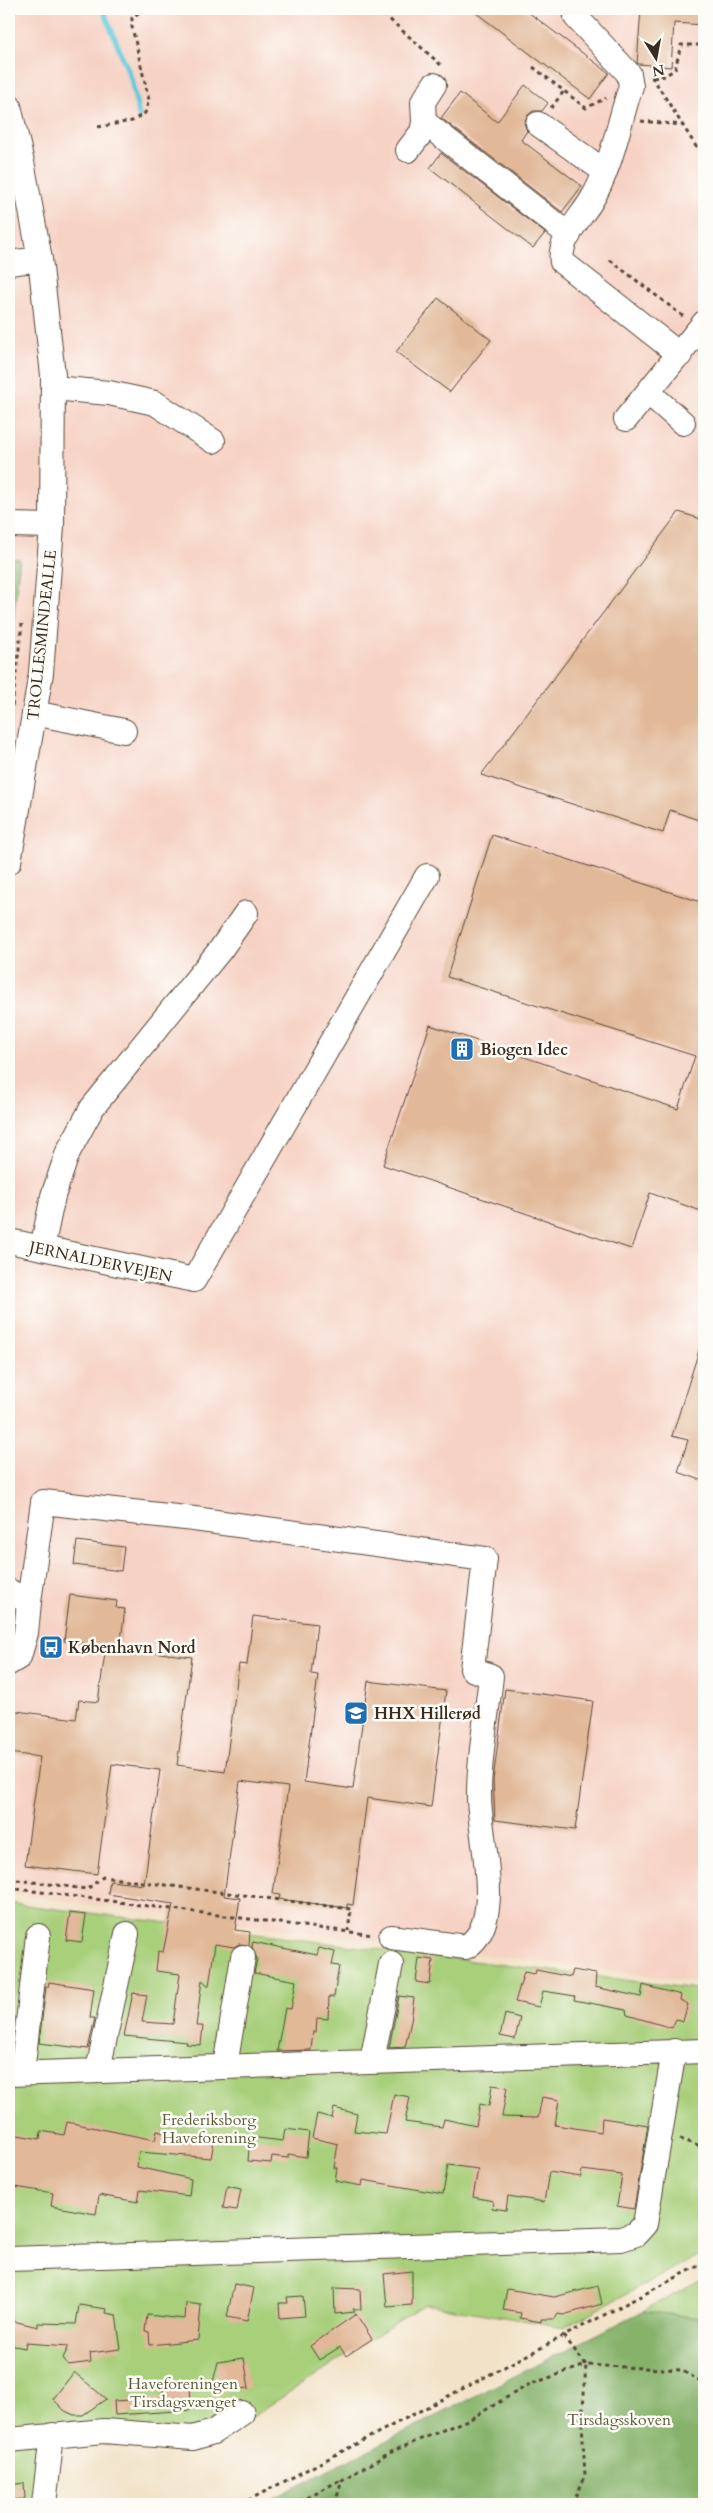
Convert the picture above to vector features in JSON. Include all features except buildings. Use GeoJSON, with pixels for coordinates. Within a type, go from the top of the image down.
{"type":"FeatureCollection","features":[{"type":"Feature","properties":{"kind":"street"},"geometry":{"type":"LineString","coordinates":[[576,17],[629,74],[641,79],[632,86],[604,171],[592,199],[563,244],[561,255],[564,266],[680,355]]}},
{"type":"Feature","properties":{"kind":"street"},"geometry":{"type":"LineString","coordinates":[[408,150],[422,132],[424,122],[423,102],[439,77]]}},
{"type":"Feature","properties":{"kind":"street","name":"TROLLESMINDEALLE"},"geometry":{"type":"LineString","coordinates":[[9,106],[23,167],[40,259],[53,388],[52,526],[41,673],[9,862]]}},
{"type":"Feature","properties":{"kind":"street"},"geometry":{"type":"LineString","coordinates":[[424,122],[569,235]]}},
{"type":"Feature","properties":{"kind":"street"},"geometry":{"type":"LineString","coordinates":[[538,124],[604,171]]}},
{"type":"Feature","properties":{"kind":"street"},"geometry":{"type":"LineString","coordinates":[[9,263],[40,259]]}},
{"type":"Feature","properties":{"kind":"street"},"geometry":{"type":"LineString","coordinates":[[626,420],[702,326]]}},
{"type":"Feature","properties":{"kind":"street"},"geometry":{"type":"LineString","coordinates":[[53,388],[109,393],[155,403],[213,441]]}},
{"type":"Feature","properties":{"kind":"street"},"geometry":{"type":"LineString","coordinates":[[648,393],[683,423]]}},
{"type":"Feature","properties":{"kind":"street","name":"TROLLESMINDEALLE"},"geometry":{"type":"LineString","coordinates":[[9,525],[52,526]]}},
{"type":"Feature","properties":{"kind":"street"},"geometry":{"type":"LineString","coordinates":[[34,713],[124,731]]}},
{"type":"Feature","properties":{"kind":"street","name":"JERNALDERVEJEN"},"geometry":{"type":"LineString","coordinates":[[9,1241],[194,1280],[427,876]]}},
{"type":"Feature","properties":{"kind":"street"},"geometry":{"type":"LineString","coordinates":[[42,1248],[53,1196],[68,1152],[92,1108],[221,949],[246,913]]}},
{"type":"Feature","properties":{"kind":"street"},"geometry":{"type":"LineString","coordinates":[[9,1663],[19,1657],[26,1633],[19,1596],[43,1502],[485,1559],[472,1669],[491,1676],[478,1795],[485,1848],[488,1901],[482,1930],[474,1943],[466,1947],[391,1937]]}},
{"type":"Feature","properties":{"kind":"street"},"geometry":{"type":"LineString","coordinates":[[98,2070],[127,1934]]}},
{"type":"Feature","properties":{"kind":"street"},"geometry":{"type":"LineString","coordinates":[[38,1936],[16,2073],[704,2051]]}},
{"type":"Feature","properties":{"kind":"street"},"geometry":{"type":"LineString","coordinates":[[225,2066],[243,1957]]}},
{"type":"Feature","properties":{"kind":"street"},"geometry":{"type":"LineString","coordinates":[[372,2062],[391,1964]]}},
{"type":"Feature","properties":{"kind":"street"},"geometry":{"type":"LineString","coordinates":[[9,2259],[621,2240],[636,2234],[645,2224],[674,2051]]}},
{"type":"Feature","properties":{"kind":"street"},"geometry":{"type":"LineString","coordinates":[[9,2440],[104,2431],[193,2438],[213,2432],[242,2413]]}},
{"type":"Feature","properties":{"kind":"street"},"geometry":{"type":"LineString","coordinates":[[44,2504],[52,2435]]}},
{"type":"Feature","properties":{"kind":"path"},"geometry":{"type":"LineString","coordinates":[[98,127],[132,121],[145,113],[149,100],[132,27],[132,18],[143,9]]}},
{"type":"Feature","properties":{"kind":"path"},"geometry":{"type":"LineString","coordinates":[[378,9],[439,77]]}},
{"type":"Feature","properties":{"kind":"path"},"geometry":{"type":"LineString","coordinates":[[533,67],[586,108],[641,79],[665,76],[675,70],[681,45],[702,45],[704,42]]}},
{"type":"Feature","properties":{"kind":"path"},"geometry":{"type":"LineString","coordinates":[[641,79],[683,126],[697,148]]}},
{"type":"Feature","properties":{"kind":"path"},"geometry":{"type":"LineString","coordinates":[[620,119],[683,126]]}},
{"type":"Feature","properties":{"kind":"path"},"geometry":{"type":"LineString","coordinates":[[610,260],[702,326]]}},
{"type":"Feature","properties":{"kind":"path"},"geometry":{"type":"LineString","coordinates":[[10,723],[23,616]]}},
{"type":"Feature","properties":{"kind":"path"},"geometry":{"type":"LineString","coordinates":[[9,1879],[87,1889],[103,1877],[351,1909],[348,1931]]}},
{"type":"Feature","properties":{"kind":"path"},"geometry":{"type":"LineString","coordinates":[[9,1888],[391,1937]]}},
{"type":"Feature","properties":{"kind":"path"},"geometry":{"type":"LineString","coordinates":[[86,1898],[87,1889]]}},
{"type":"Feature","properties":{"kind":"path"},"geometry":{"type":"LineString","coordinates":[[660,2133],[704,2147]]}},
{"type":"Feature","properties":{"kind":"path"},"geometry":{"type":"LineString","coordinates":[[241,2504],[704,2263]]}},
{"type":"Feature","properties":{"kind":"path"},"geometry":{"type":"LineString","coordinates":[[564,2336],[586,2364],[582,2422],[585,2476],[573,2504]]}},
{"type":"Feature","properties":{"kind":"path"},"geometry":{"type":"LineString","coordinates":[[293,2504],[342,2480],[394,2450],[472,2418],[528,2385],[586,2364],[681,2370],[704,2384]]}},
{"type":"Feature","properties":{"kind":"path"},"geometry":{"type":"LineString","coordinates":[[335,2504],[342,2480]]}},
{"type":"Feature","properties":{"kind":"shaded area"},"geometry":{"type":"Polygon","coordinates":[[[9,9],[704,9],[704,1983],[9,1894],[9,9]]]}},
{"type":"Feature","properties":{"kind":"green space"},"geometry":{"type":"Polygon","coordinates":[[[9,558],[20,559],[9,659],[9,558]]]}},
{"type":"Feature","properties":{"kind":"green space","name":"Frederiksborg Haveforening"},"geometry":{"type":"Polygon","coordinates":[[[9,1903],[704,1990],[704,2253],[564,2327],[424,2304],[197,2453],[56,2439],[43,2504],[9,2504],[9,1903]]]}},
{"type":"Feature","properties":{"kind":"green space"},"geometry":{"type":"Polygon","coordinates":[[[704,2279],[704,2318],[643,2311],[704,2279]]]}},
{"type":"Feature","properties":{"kind":"green space","name":"Tirsdagsskoven"},"geometry":{"type":"Polygon","coordinates":[[[643,2311],[704,2319],[704,2504],[262,2504],[643,2311]]]}},
{"type":"Feature","properties":{"kind":"waterway"},"geometry":{"type":"LineString","coordinates":[[103,9],[131,78],[139,116]]}},
{"type":"Feature","properties":{"kind":"place","name":"Biogen Idec"},"geometry":{"type":"Point","coordinates":[462,1049]}},
{"type":"Feature","properties":{"kind":"place","name":"København Nord"},"geometry":{"type":"Point","coordinates":[51,1647]}},
{"type":"Feature","properties":{"kind":"place","name":"HHX Hillerød"},"geometry":{"type":"Point","coordinates":[356,1713]}},
{"type":"Feature","properties":{"kind":"park label","name":"Haveforeningen Tirsdagsvænget"},"geometry":{"type":"Point","coordinates":[183,2392]}}]}
